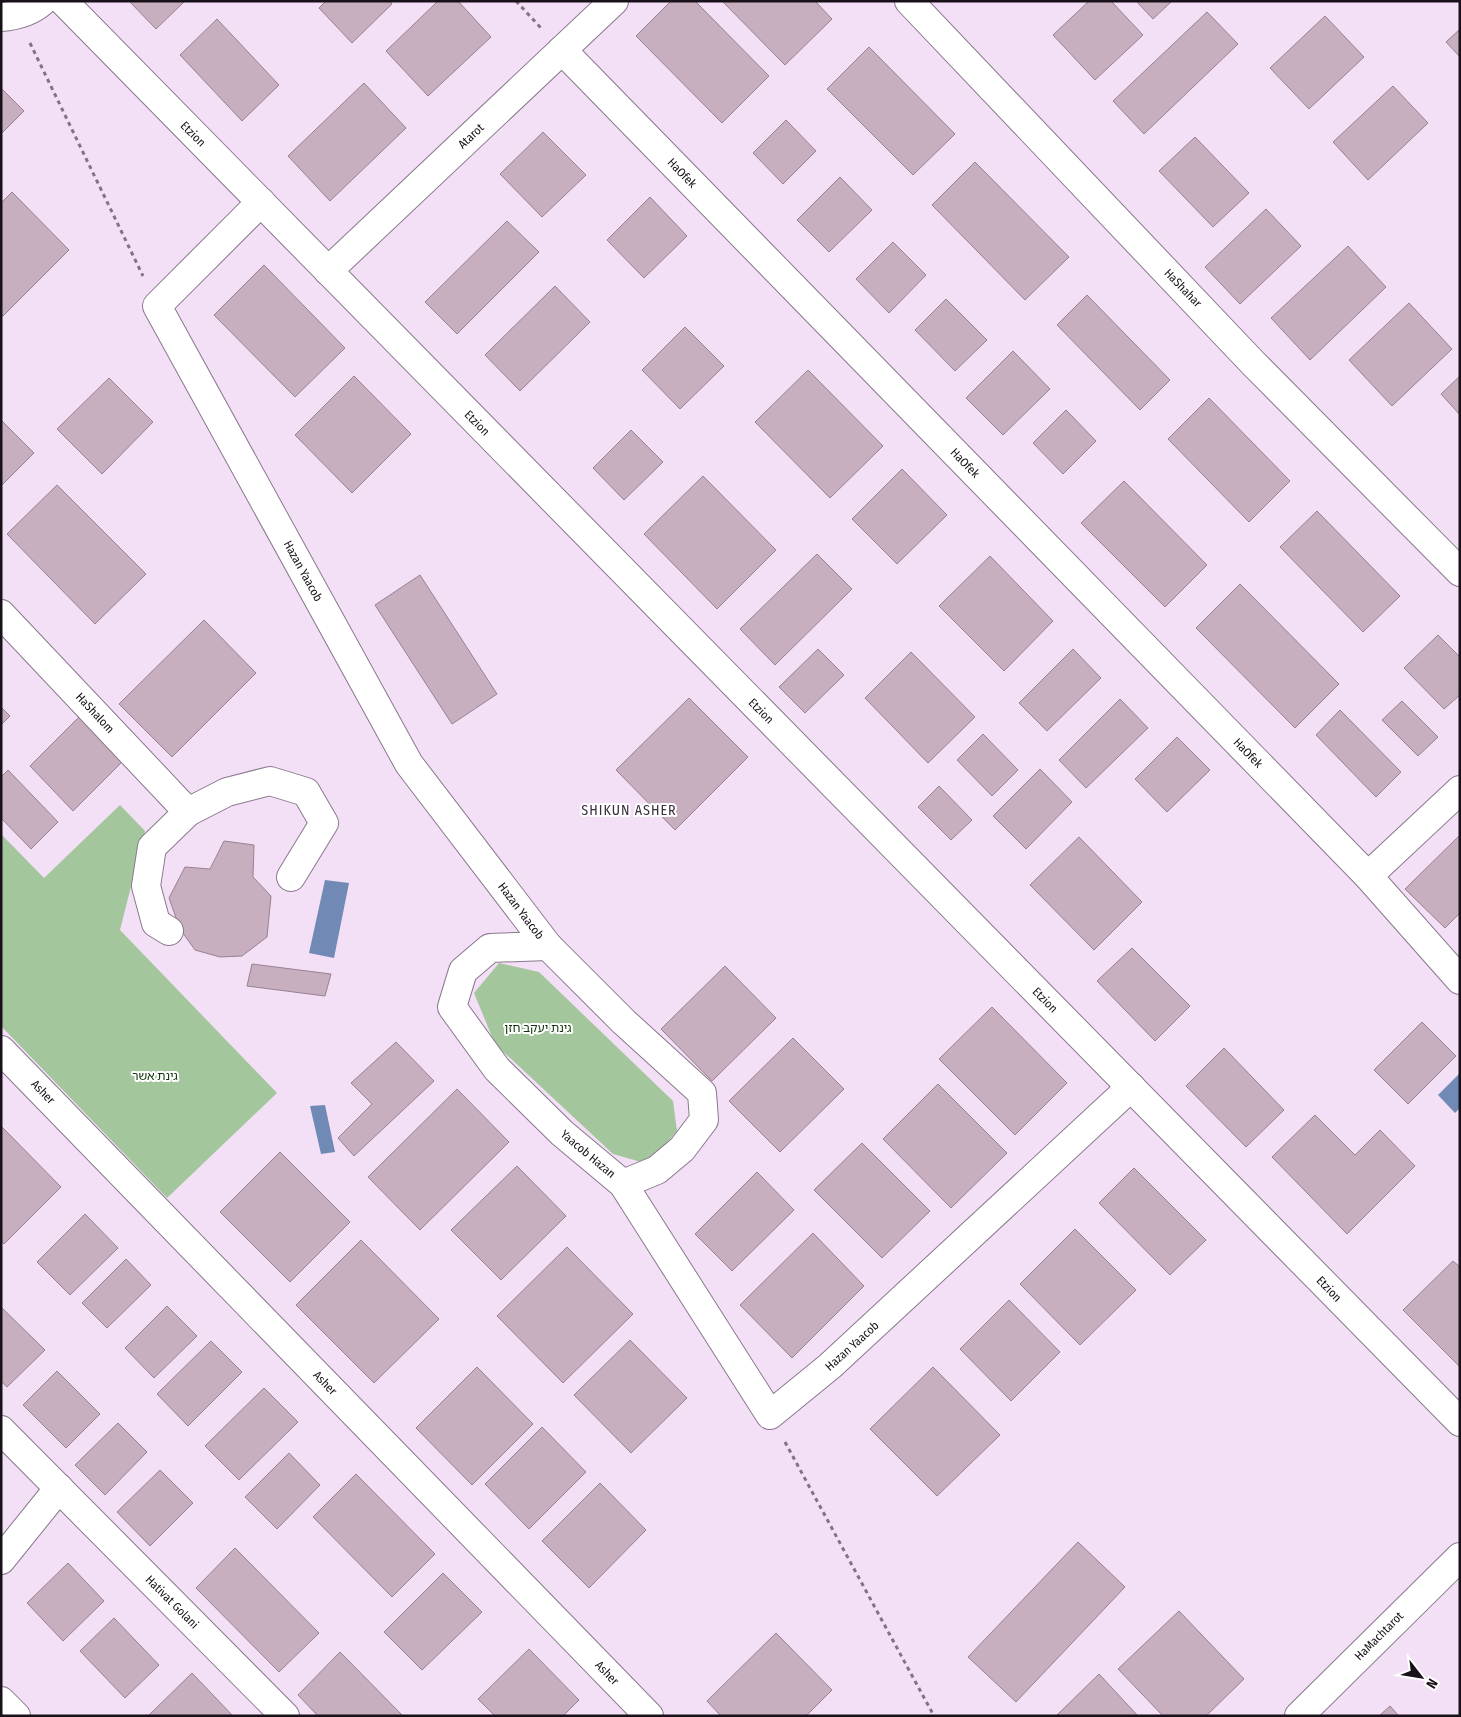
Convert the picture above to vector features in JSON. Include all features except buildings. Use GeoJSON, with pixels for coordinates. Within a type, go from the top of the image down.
{"type":"FeatureCollection","features":[{"type":"Feature","properties":{"kind":"street"},"geometry":{"type":"LineString","coordinates":[[9,16],[37,6],[42,1]]}},
{"type":"Feature","properties":{"kind":"street","name":"Etzion"},"geometry":{"type":"LineString","coordinates":[[63,1],[1460,1422]]}},
{"type":"Feature","properties":{"kind":"street","name":"Atarot"},"geometry":{"type":"LineString","coordinates":[[328,272],[614,1]]}},
{"type":"Feature","properties":{"kind":"street","name":"HaShahar"},"geometry":{"type":"LineString","coordinates":[[909,1],[1254,363],[1460,572]]}},
{"type":"Feature","properties":{"kind":"street","name":"HaOfek"},"geometry":{"type":"LineString","coordinates":[[562,50],[1368,876],[1460,980]]}},
{"type":"Feature","properties":{"kind":"street"},"geometry":{"type":"LineString","coordinates":[[157,306],[261,202]]}},
{"type":"Feature","properties":{"kind":"street","name":"Hazan Yaacob"},"geometry":{"type":"LineString","coordinates":[[157,306],[409,764],[548,946]]}},
{"type":"Feature","properties":{"kind":"street","name":"HaShalom"},"geometry":{"type":"LineString","coordinates":[[1,614],[188,812]]}},
{"type":"Feature","properties":{"kind":"street"},"geometry":{"type":"LineString","coordinates":[[169,931],[156,923],[146,886],[152,847],[188,812],[227,792],[270,781],[306,792],[324,823],[291,877]]}},
{"type":"Feature","properties":{"kind":"street"},"geometry":{"type":"LineString","coordinates":[[1368,876],[1460,790]]}},
{"type":"Feature","properties":{"kind":"street","name":"Yaacob Hazan"},"geometry":{"type":"LineString","coordinates":[[548,946],[624,1022],[702,1093],[704,1120],[682,1149],[656,1170],[623,1184],[562,1133],[497,1069],[452,1007],[463,970],[490,948],[548,946]]}},
{"type":"Feature","properties":{"kind":"street","name":"Asher"},"geometry":{"type":"LineString","coordinates":[[1,1050],[649,1716]]}},
{"type":"Feature","properties":{"kind":"street","name":"Hazan Yaacob"},"geometry":{"type":"LineString","coordinates":[[770,1415],[830,1366],[1131,1086]]}},
{"type":"Feature","properties":{"kind":"street"},"geometry":{"type":"LineString","coordinates":[[623,1184],[770,1415]]}},
{"type":"Feature","properties":{"kind":"street","name":"Hativat Golani"},"geometry":{"type":"LineString","coordinates":[[1,1430],[285,1716]]}},
{"type":"Feature","properties":{"kind":"street"},"geometry":{"type":"LineString","coordinates":[[1,1560],[58,1488]]}},
{"type":"Feature","properties":{"kind":"street","name":"HaMachtarot"},"geometry":{"type":"LineString","coordinates":[[1299,1716],[1460,1557]]}},
{"type":"Feature","properties":{"kind":"street"},"geometry":{"type":"LineString","coordinates":[[1,1701],[16,1716]]}},
{"type":"Feature","properties":{"kind":"path"},"geometry":{"type":"LineString","coordinates":[[9,16],[157,306]]}},
{"type":"Feature","properties":{"kind":"path"},"geometry":{"type":"LineString","coordinates":[[770,1415],[934,1716]]}},
{"type":"Feature","properties":{"kind":"green space","name":"גינת אשר"},"geometry":{"type":"Polygon","coordinates":[[[120,805],[145,831],[120,930],[277,1093],[167,1198],[1,1026],[1,834],[44,878],[120,805]]]}},
{"type":"Feature","properties":{"kind":"green space","name":"גינת יעקב חזן"},"geometry":{"type":"Polygon","coordinates":[[[499,963],[539,972],[673,1101],[677,1131],[648,1164],[613,1154],[495,1044],[474,993],[499,963]]]}},
{"type":"Feature","properties":{"kind":"water"},"geometry":{"type":"Polygon","coordinates":[[[325,880],[349,883],[334,958],[309,953],[325,880]]]}},
{"type":"Feature","properties":{"kind":"water"},"geometry":{"type":"Polygon","coordinates":[[[1460,1073],[1460,1108],[1455,1113],[1438,1095],[1460,1073]]]}},
{"type":"Feature","properties":{"kind":"water"},"geometry":{"type":"Polygon","coordinates":[[[325,1105],[335,1152],[321,1154],[310,1106],[325,1105]]]}},
{"type":"Feature","properties":{"kind":"district","name":"SHIKUN ASHER"},"geometry":{"type":"Point","coordinates":[629,810]}}]}
